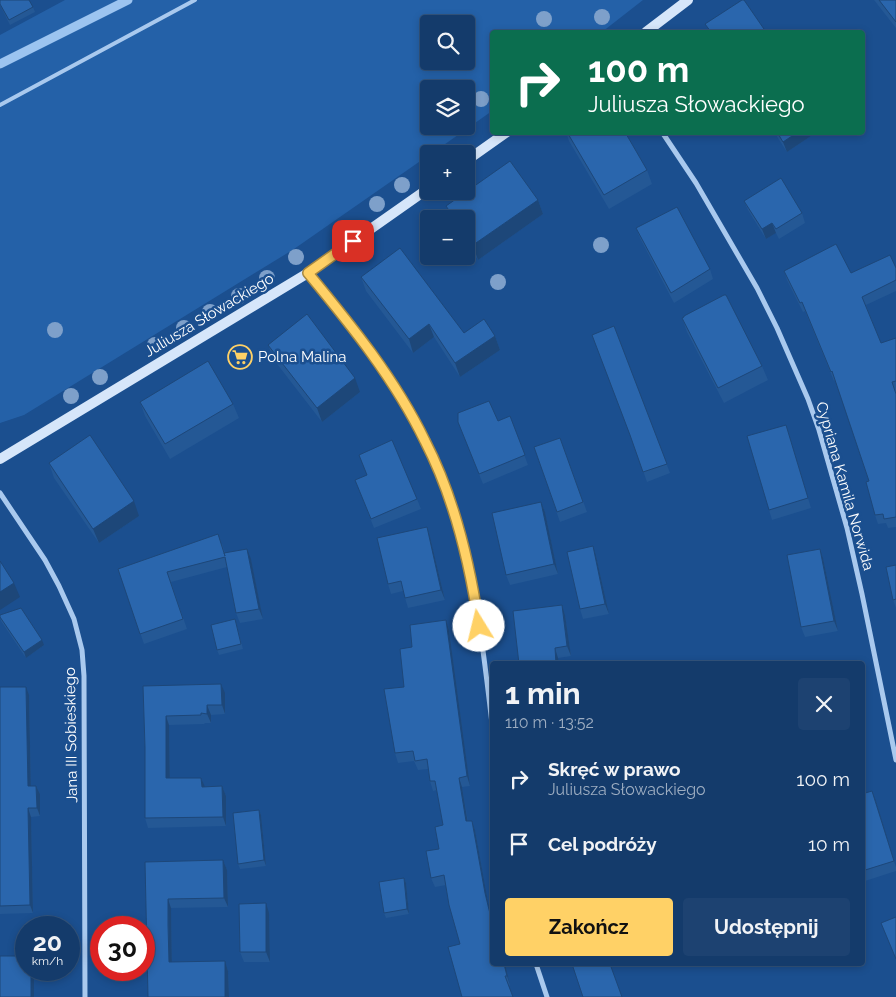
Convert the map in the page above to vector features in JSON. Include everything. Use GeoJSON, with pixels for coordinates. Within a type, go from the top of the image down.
{"type":"FeatureCollection","features":[{"type":"Feature","properties":{"kind":"main road"},"geometry":{"type":"LineString","coordinates":[[649,30],[688,0]]}},
{"type":"Feature","properties":{"kind":"main road"},"geometry":{"type":"LineString","coordinates":[[475,155],[503,135]]}},
{"type":"Feature","properties":{"kind":"main road","name":"Juliusza Słowackiego"},"geometry":{"type":"LineString","coordinates":[[0,460],[308,273],[420,194]]}},
{"type":"Feature","properties":{"kind":"street","name":"Cypriana Kamila Norwida"},"geometry":{"type":"LineString","coordinates":[[664,135],[696,183],[757,288],[808,399],[819,430],[847,528],[896,760]]}},
{"type":"Feature","properties":{"kind":"street"},"geometry":{"type":"LineString","coordinates":[[308,273],[352,328],[398,391],[426,441],[439,471],[451,503],[474,592],[490,709]]}},
{"type":"Feature","properties":{"kind":"street","name":"Jana III Sobieskiego"},"geometry":{"type":"LineString","coordinates":[[0,493],[59,586],[74,618],[82,650],[84,676],[85,997]]}},
{"type":"Feature","properties":{"kind":"street"},"geometry":{"type":"LineString","coordinates":[[537,966],[547,997]]}},
{"type":"Feature","properties":{"kind":"lane"},"geometry":{"type":"LineString","coordinates":[[0,104],[195,0]]}},
{"type":"Feature","properties":{"kind":"shaded area"},"geometry":{"type":"Polygon","coordinates":[[[65,0],[643,0],[605,30],[490,30],[490,112],[475,123],[475,80],[420,80],[420,135],[458,135],[444,145],[420,145],[420,161],[294,249],[24,415],[0,423],[0,35],[65,0]]]}},
{"type":"Feature","properties":{"kind":"building"},"geometry":{"type":"Polygon","coordinates":[[[0,0],[29,0],[33,7],[9,20],[0,4],[0,0]]]}},
{"type":"Feature","properties":{"kind":"building"},"geometry":{"type":"Polygon","coordinates":[[[744,0],[765,30],[710,30],[705,24],[744,0]]]}},
{"type":"Feature","properties":{"kind":"building"},"geometry":{"type":"Polygon","coordinates":[[[879,0],[896,0],[896,22],[879,0]]]}},
{"type":"Feature","properties":{"kind":"building"},"geometry":{"type":"Polygon","coordinates":[[[569,135],[627,135],[647,170],[604,195],[569,135]]]}},
{"type":"Feature","properties":{"kind":"building"},"geometry":{"type":"Polygon","coordinates":[[[779,135],[794,135],[783,142],[779,135]]]}},
{"type":"Feature","properties":{"kind":"building"},"geometry":{"type":"Polygon","coordinates":[[[510,161],[538,200],[475,244],[475,210],[449,210],[446,206],[455,200],[475,200],[475,186],[510,161]]]}},
{"type":"Feature","properties":{"kind":"building"},"geometry":{"type":"Polygon","coordinates":[[[781,178],[802,213],[776,229],[772,223],[762,229],[744,201],[781,178]]]}},
{"type":"Feature","properties":{"kind":"building"},"geometry":{"type":"Polygon","coordinates":[[[677,207],[710,269],[671,293],[636,228],[677,207]]]}},
{"type":"Feature","properties":{"kind":"building"},"geometry":{"type":"Polygon","coordinates":[[[836,244],[851,273],[890,255],[896,268],[896,280],[862,297],[881,343],[896,338],[896,381],[892,382],[896,394],[896,517],[884,519],[883,514],[875,515],[866,482],[869,481],[832,371],[802,302],[800,303],[784,271],[836,244]]]}},
{"type":"Feature","properties":{"kind":"building"},"geometry":{"type":"Polygon","coordinates":[[[400,248],[464,333],[484,319],[495,336],[455,363],[429,324],[409,339],[361,277],[400,248]]]}},
{"type":"Feature","properties":{"kind":"building"},"geometry":{"type":"Polygon","coordinates":[[[726,295],[762,366],[718,388],[682,318],[726,295]]]}},
{"type":"Feature","properties":{"kind":"building"},"geometry":{"type":"Polygon","coordinates":[[[307,314],[355,378],[317,408],[268,345],[307,314]]]}},
{"type":"Feature","properties":{"kind":"building"},"geometry":{"type":"Polygon","coordinates":[[[614,326],[667,464],[643,472],[592,335],[614,326]]]}},
{"type":"Feature","properties":{"kind":"building"},"geometry":{"type":"Polygon","coordinates":[[[208,361],[233,404],[165,444],[140,402],[208,361]]]}},
{"type":"Feature","properties":{"kind":"building"},"geometry":{"type":"Polygon","coordinates":[[[489,401],[498,421],[510,416],[525,455],[479,474],[458,422],[458,413],[489,401]]]}},
{"type":"Feature","properties":{"kind":"building"},"geometry":{"type":"Polygon","coordinates":[[[786,425],[808,498],[769,510],[747,436],[786,425]]]}},
{"type":"Feature","properties":{"kind":"building"},"geometry":{"type":"Polygon","coordinates":[[[90,435],[134,501],[93,529],[49,463],[90,435]]]}},
{"type":"Feature","properties":{"kind":"building"},"geometry":{"type":"Polygon","coordinates":[[[560,438],[583,502],[557,512],[534,447],[560,438]]]}},
{"type":"Feature","properties":{"kind":"building"},"geometry":{"type":"Polygon","coordinates":[[[392,440],[417,499],[371,519],[355,480],[367,475],[359,455],[392,440]]]}},
{"type":"Feature","properties":{"kind":"building"},"geometry":{"type":"Polygon","coordinates":[[[541,502],[554,564],[506,575],[492,513],[541,502]]]}},
{"type":"Feature","properties":{"kind":"building"},"geometry":{"type":"Polygon","coordinates":[[[427,527],[441,590],[405,598],[401,581],[388,584],[377,538],[427,527]]]}},
{"type":"Feature","properties":{"kind":"building"},"geometry":{"type":"Polygon","coordinates":[[[218,534],[224,553],[247,549],[259,609],[236,613],[225,557],[167,572],[183,619],[140,634],[118,569],[218,534]]]}},
{"type":"Feature","properties":{"kind":"building"},"geometry":{"type":"Polygon","coordinates":[[[593,546],[605,604],[580,609],[567,552],[593,546]]]}},
{"type":"Feature","properties":{"kind":"building"},"geometry":{"type":"Polygon","coordinates":[[[820,549],[834,621],[801,627],[787,555],[820,549]]]}},
{"type":"Feature","properties":{"kind":"building"},"geometry":{"type":"Polygon","coordinates":[[[0,561],[14,583],[0,592],[0,561]]]}},
{"type":"Feature","properties":{"kind":"building"},"geometry":{"type":"Polygon","coordinates":[[[896,565],[896,599],[893,600],[886,567],[896,565]]]}},
{"type":"Feature","properties":{"kind":"building"},"geometry":{"type":"Polygon","coordinates":[[[562,605],[567,646],[555,648],[556,661],[519,661],[513,611],[562,605]]]}},
{"type":"Feature","properties":{"kind":"building"},"geometry":{"type":"Polygon","coordinates":[[[21,608],[42,640],[24,652],[0,617],[0,615],[21,608]]]}},
{"type":"Feature","properties":{"kind":"building"},"geometry":{"type":"Polygon","coordinates":[[[235,619],[241,644],[217,650],[211,625],[235,619]]]}},
{"type":"Feature","properties":{"kind":"building"},"geometry":{"type":"Polygon","coordinates":[[[446,620],[467,776],[459,778],[466,821],[472,821],[490,914],[490,966],[504,966],[507,976],[505,976],[513,997],[462,997],[448,947],[460,944],[449,905],[444,875],[431,878],[426,851],[439,849],[435,827],[443,825],[435,781],[430,781],[427,759],[415,761],[413,751],[395,753],[384,689],[404,687],[400,649],[412,647],[410,625],[446,620]]]}},
{"type":"Feature","properties":{"kind":"building"},"geometry":{"type":"Polygon","coordinates":[[[221,684],[222,705],[207,705],[207,714],[166,716],[166,778],[201,778],[202,787],[222,786],[223,817],[145,818],[143,686],[221,684]]]}},
{"type":"Feature","properties":{"kind":"building"},"geometry":{"type":"Polygon","coordinates":[[[0,687],[26,687],[28,786],[36,786],[37,808],[28,808],[30,905],[0,906],[0,687]]]}},
{"type":"Feature","properties":{"kind":"building"},"geometry":{"type":"Polygon","coordinates":[[[872,791],[894,861],[865,870],[865,793],[872,791]]]}},
{"type":"Feature","properties":{"kind":"building"},"geometry":{"type":"Polygon","coordinates":[[[259,810],[264,860],[238,864],[233,813],[259,810]]]}},
{"type":"Feature","properties":{"kind":"building"},"geometry":{"type":"Polygon","coordinates":[[[223,860],[224,898],[168,899],[168,925],[169,962],[225,961],[225,997],[148,997],[148,981],[155,981],[155,916],[146,916],[145,862],[223,860]]]}},
{"type":"Feature","properties":{"kind":"building"},"geometry":{"type":"Polygon","coordinates":[[[404,878],[407,909],[384,913],[379,882],[404,878]]]}},
{"type":"Feature","properties":{"kind":"building"},"geometry":{"type":"Polygon","coordinates":[[[266,903],[266,952],[240,952],[239,904],[266,903]]]}},
{"type":"Feature","properties":{"kind":"building"},"geometry":{"type":"Polygon","coordinates":[[[896,917],[896,959],[881,923],[896,917]]]}},
{"type":"Feature","properties":{"kind":"building"},"geometry":{"type":"Polygon","coordinates":[[[0,956],[15,956],[15,981],[31,981],[31,997],[0,997],[0,956]]]}},
{"type":"Feature","properties":{"kind":"building"},"geometry":{"type":"Polygon","coordinates":[[[573,966],[611,966],[622,997],[583,997],[573,966]]]}},
{"type":"Feature","properties":{"kind":"waterway"},"geometry":{"type":"LineString","coordinates":[[0,64],[128,0]]}},
{"type":"Feature","properties":{"kind":"place","name":"Polna Malina"},"geometry":{"type":"Point","coordinates":[240,357]}},
{"type":"Feature","properties":{"kind":"route"},"geometry":{"type":"LineString","coordinates":[[353,241],[308,273],[388,376],[426,441],[451,503],[474,592],[479,626]]}}]}
